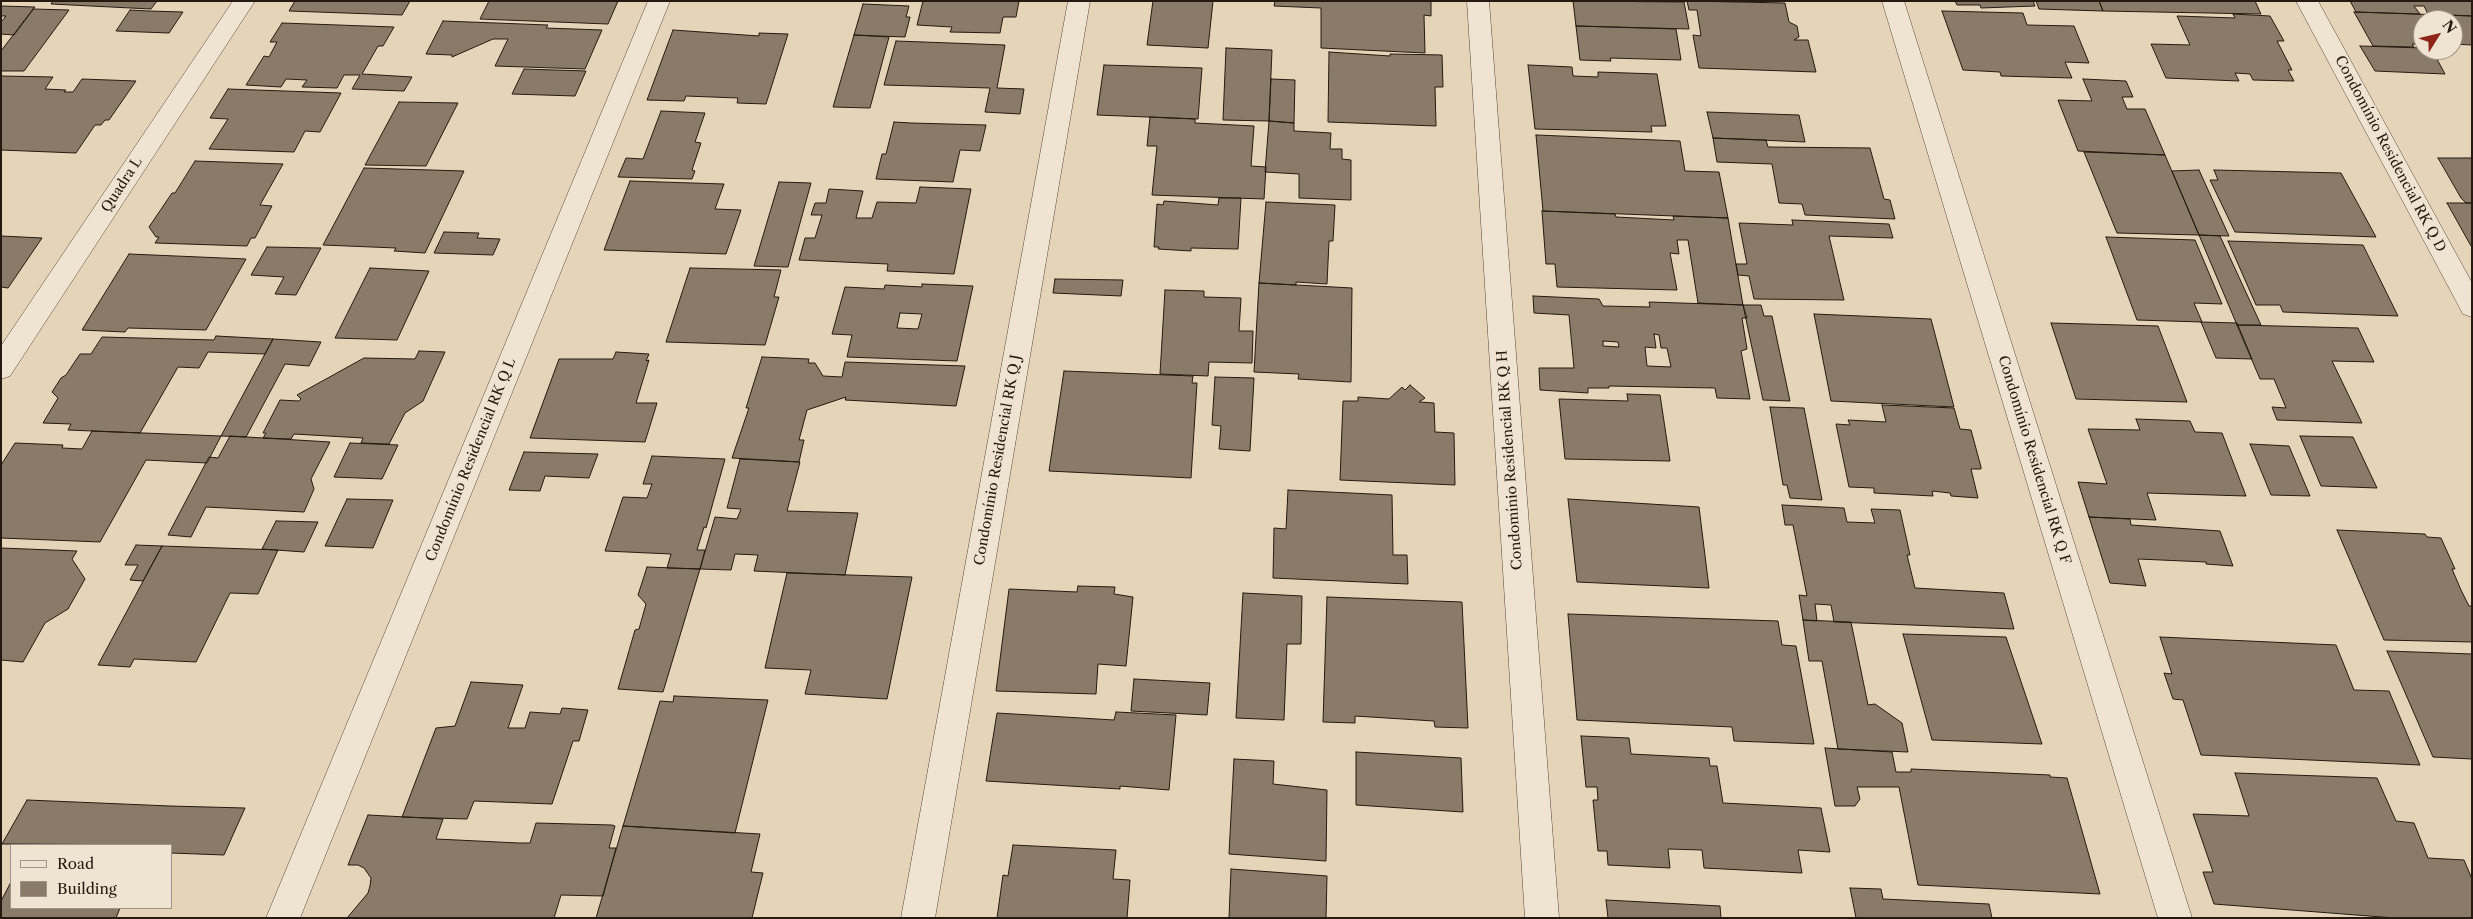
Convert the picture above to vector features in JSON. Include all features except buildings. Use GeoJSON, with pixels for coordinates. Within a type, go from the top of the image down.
{"type":"FeatureCollection","features":[{"type":"Feature","properties":{"kind":"street","name":"Quadra L"},"geometry":{"type":"LineString","coordinates":[[1,368],[244,1]]}},
{"type":"Feature","properties":{"kind":"street","name":"Condomínio Residencial RK Q L"},"geometry":{"type":"LineString","coordinates":[[283,918],[659,1]]}},
{"type":"Feature","properties":{"kind":"street","name":"Condomínio Residencial RK Q J"},"geometry":{"type":"LineString","coordinates":[[918,918],[1078,1]]}},
{"type":"Feature","properties":{"kind":"street","name":"Condomínio Residencial RK Q H"},"geometry":{"type":"LineString","coordinates":[[1478,1],[1542,918]]}},
{"type":"Feature","properties":{"kind":"street","name":"Condomínio Residencial RK Q F"},"geometry":{"type":"LineString","coordinates":[[1893,1],[2175,918]]}},
{"type":"Feature","properties":{"kind":"street","name":"Condomínio Residencial RK Q D"},"geometry":{"type":"LineString","coordinates":[[2307,1],[2472,307]]}}]}
